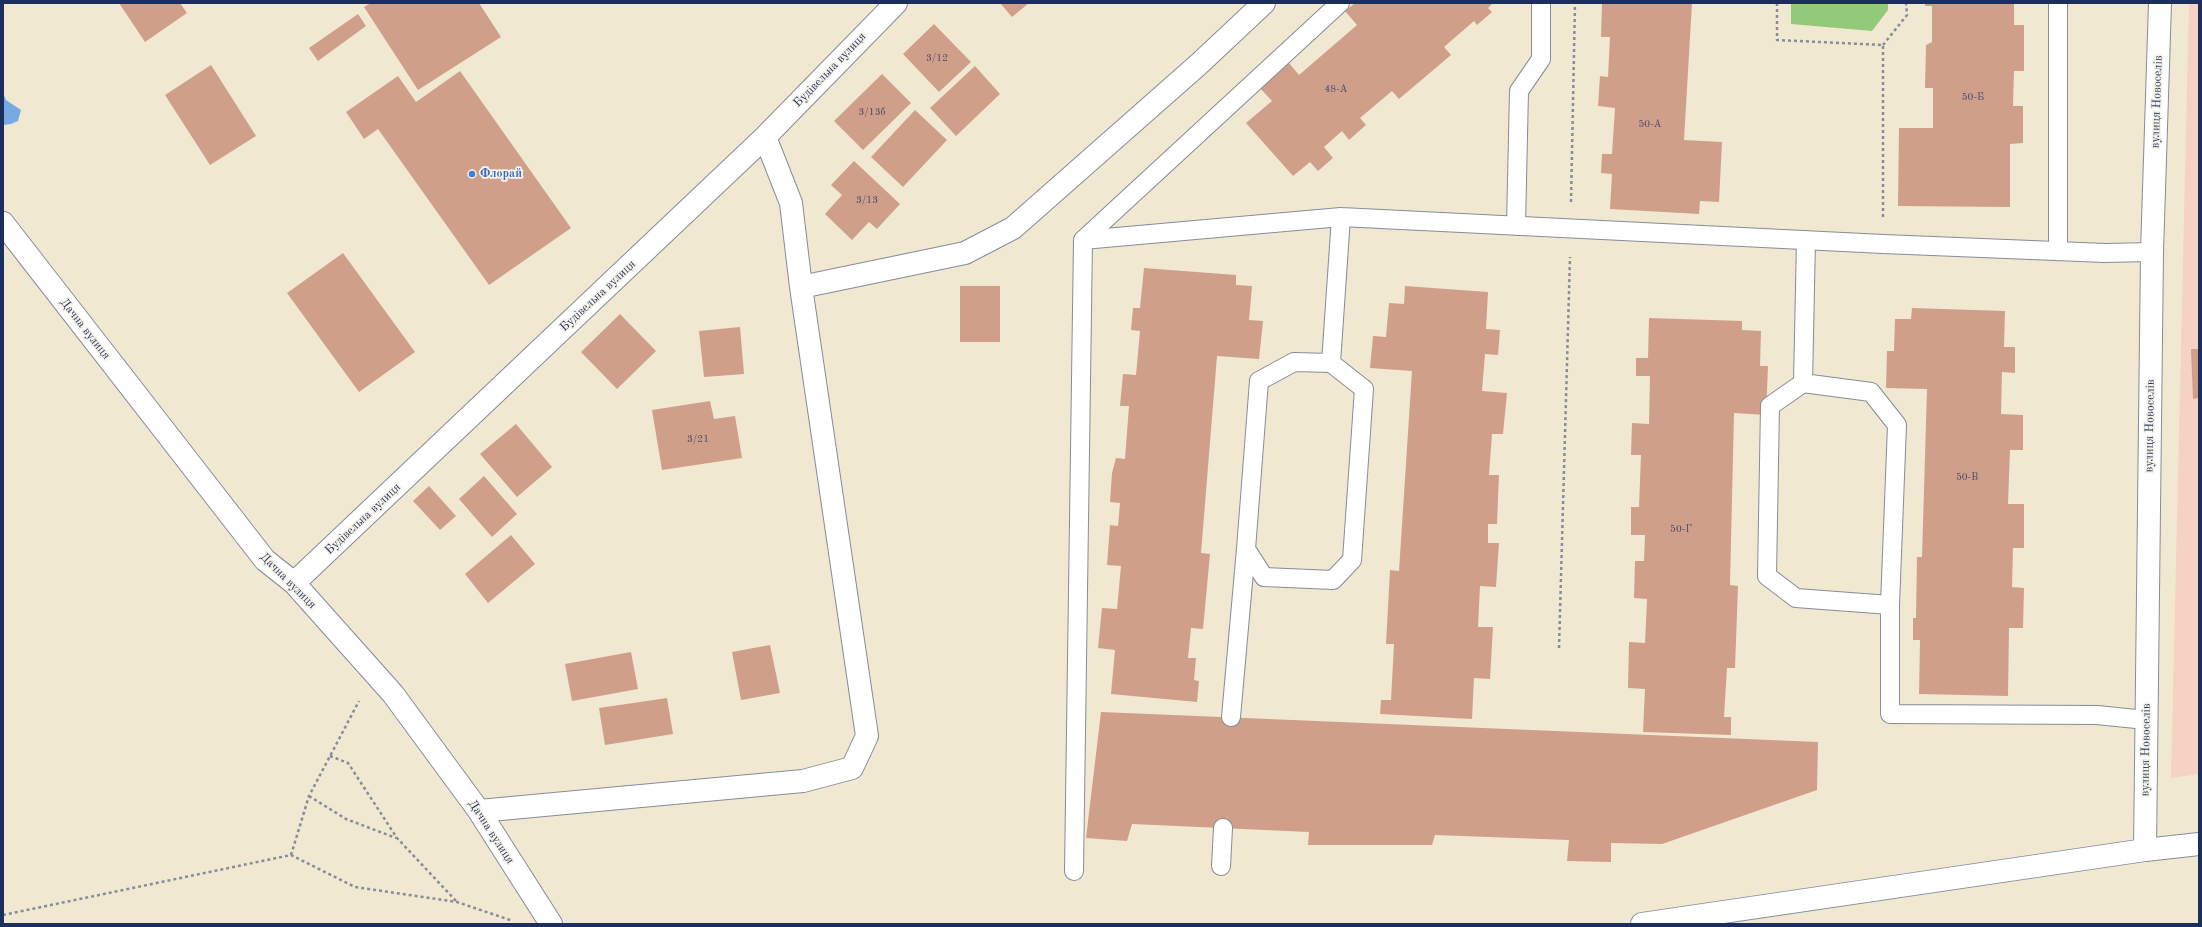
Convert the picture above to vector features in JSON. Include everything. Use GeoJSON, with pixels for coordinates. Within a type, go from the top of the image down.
{"type":"FeatureCollection","features":[{"type":"Feature","properties":{"kind":"street","name":"Будівельна вулиця"},"geometry":{"type":"LineString","coordinates":[[294,584],[765,137],[896,3]]}},
{"type":"Feature","properties":{"kind":"street"},"geometry":{"type":"LineString","coordinates":[[801,287],[966,253],[1013,228],[1194,69],[1264,3]]}},
{"type":"Feature","properties":{"kind":"street","name":"вулиця Новоселів"},"geometry":{"type":"LineString","coordinates":[[2145,850],[2152,252],[2160,3]]}},
{"type":"Feature","properties":{"kind":"street"},"geometry":{"type":"LineString","coordinates":[[479,811],[803,781],[852,768],[867,736],[801,287],[791,203],[765,137]]}},
{"type":"Feature","properties":{"kind":"street","name":"Дачна вулиця"},"geometry":{"type":"LineString","coordinates":[[3,223],[265,560],[294,584],[373,674],[393,694],[479,811],[551,924]]}},
{"type":"Feature","properties":{"kind":"street"},"geometry":{"type":"LineString","coordinates":[[1642,924],[2145,850],[2199,844]]}},
{"type":"Feature","properties":{"kind":"lane"},"geometry":{"type":"LineString","coordinates":[[1074,872],[1083,240],[1340,3]]}},
{"type":"Feature","properties":{"kind":"lane"},"geometry":{"type":"LineString","coordinates":[[1516,226],[1520,91],[1540,59],[1542,3]]}},
{"type":"Feature","properties":{"kind":"lane"},"geometry":{"type":"LineString","coordinates":[[2058,3],[2058,250]]}},
{"type":"Feature","properties":{"kind":"lane"},"geometry":{"type":"LineString","coordinates":[[1083,240],[1341,217],[1883,244],[2105,253],[2152,252]]}},
{"type":"Feature","properties":{"kind":"lane"},"geometry":{"type":"LineString","coordinates":[[1331,363],[1341,217]]}},
{"type":"Feature","properties":{"kind":"lane"},"geometry":{"type":"LineString","coordinates":[[1803,383],[1806,240]]}},
{"type":"Feature","properties":{"kind":"lane"},"geometry":{"type":"LineString","coordinates":[[1232,717],[1259,381],[1294,362],[1331,363],[1364,389],[1352,560],[1333,580],[1264,576],[1246,549]]}},
{"type":"Feature","properties":{"kind":"lane"},"geometry":{"type":"LineString","coordinates":[[1890,605],[1796,598],[1767,576],[1770,406],[1803,383],[1871,392],[1897,425],[1890,605],[1890,714],[2097,715],[2146,720]]}},
{"type":"Feature","properties":{"kind":"lane"},"geometry":{"type":"LineString","coordinates":[[1221,866],[1223,828]]}},
{"type":"Feature","properties":{"kind":"path"},"geometry":{"type":"LineString","coordinates":[[1559,648],[1571,229],[1575,3]]}},
{"type":"Feature","properties":{"kind":"path"},"geometry":{"type":"LineString","coordinates":[[1777,3],[1777,40],[1883,45]]}},
{"type":"Feature","properties":{"kind":"path"},"geometry":{"type":"LineString","coordinates":[[1883,244],[1883,45],[1907,15],[1906,3]]}},
{"type":"Feature","properties":{"kind":"path"},"geometry":{"type":"LineString","coordinates":[[291,855],[309,796],[373,674]]}},
{"type":"Feature","properties":{"kind":"path"},"geometry":{"type":"LineString","coordinates":[[330,756],[348,763],[397,838],[457,902]]}},
{"type":"Feature","properties":{"kind":"path"},"geometry":{"type":"LineString","coordinates":[[309,796],[346,819],[397,838]]}},
{"type":"Feature","properties":{"kind":"path"},"geometry":{"type":"LineString","coordinates":[[3,915],[291,855],[355,887],[457,902],[500,915],[520,924]]}},
{"type":"Feature","properties":{"kind":"shaded area"},"geometry":{"type":"Polygon","coordinates":[[[2189,3],[2199,3],[2199,774],[2171,778],[2189,3]]]}},
{"type":"Feature","properties":{"kind":"green space"},"geometry":{"type":"Polygon","coordinates":[[[1791,3],[1888,3],[1888,10],[1872,31],[1791,24],[1791,3]]]}},
{"type":"Feature","properties":{"kind":"water"},"geometry":{"type":"Polygon","coordinates":[[[3,93],[6,100],[21,110],[18,121],[11,124],[3,125],[3,93]]]}},
{"type":"Feature","properties":{"kind":"building"},"geometry":{"type":"Polygon","coordinates":[[[119,3],[180,3],[187,13],[145,42],[119,3]]]}},
{"type":"Feature","properties":{"kind":"building"},"geometry":{"type":"Polygon","coordinates":[[[371,3],[479,3],[501,37],[418,90],[364,7],[371,3]]]}},
{"type":"Feature","properties":{"kind":"building"},"geometry":{"type":"Polygon","coordinates":[[[1000,3],[1029,3],[1012,17],[1000,3]]]}},
{"type":"Feature","properties":{"kind":"building"},"geometry":{"type":"Polygon","coordinates":[[[1355,3],[1493,3],[1488,8],[1492,12],[1477,25],[1474,21],[1444,47],[1451,55],[1399,99],[1392,91],[1360,118],[1366,125],[1349,140],[1342,131],[1324,147],[1333,158],[1318,171],[1310,162],[1293,176],[1246,123],[1272,101],[1260,88],[1289,63],[1299,75],[1357,25],[1345,11],[1355,3]]]}},
{"type":"Feature","properties":{"kind":"building"},"geometry":{"type":"Polygon","coordinates":[[[1602,3],[1692,3],[1684,140],[1722,142],[1719,202],[1700,201],[1699,214],[1610,209],[1612,174],[1601,173],[1602,154],[1612,154],[1615,108],[1598,106],[1600,76],[1608,77],[1610,37],[1601,37],[1602,3]]]}},
{"type":"Feature","properties":{"kind":"building"},"geometry":{"type":"Polygon","coordinates":[[[1925,3],[2014,3],[2014,25],[2024,25],[2024,71],[2014,71],[2013,106],[2023,106],[2023,143],[2010,144],[2010,207],[1898,206],[1899,128],[1933,128],[1933,88],[1925,88],[1926,45],[1932,42],[1932,6],[1925,6],[1925,3]]]}},
{"type":"Feature","properties":{"kind":"building"},"geometry":{"type":"Polygon","coordinates":[[[358,14],[366,26],[318,61],[309,48],[358,14]]]}},
{"type":"Feature","properties":{"kind":"building"},"geometry":{"type":"Polygon","coordinates":[[[934,24],[971,62],[939,92],[903,54],[934,24]]]}},
{"type":"Feature","properties":{"kind":"building"},"geometry":{"type":"Polygon","coordinates":[[[211,65],[256,136],[210,165],[165,95],[211,65]]]}},
{"type":"Feature","properties":{"kind":"building"},"geometry":{"type":"Polygon","coordinates":[[[975,66],[1000,94],[956,136],[930,108],[975,66]]]}},
{"type":"Feature","properties":{"kind":"building"},"geometry":{"type":"Polygon","coordinates":[[[460,71],[571,228],[489,285],[378,129],[364,139],[346,112],[398,76],[416,102],[460,71]]]}},
{"type":"Feature","properties":{"kind":"building"},"geometry":{"type":"Polygon","coordinates":[[[882,74],[911,103],[863,150],[834,121],[882,74]]]}},
{"type":"Feature","properties":{"kind":"building"},"geometry":{"type":"Polygon","coordinates":[[[915,110],[947,140],[903,187],[871,157],[915,110]]]}},
{"type":"Feature","properties":{"kind":"building"},"geometry":{"type":"Polygon","coordinates":[[[854,161],[900,204],[877,229],[869,222],[852,240],[825,214],[842,195],[831,185],[854,161]]]}},
{"type":"Feature","properties":{"kind":"building"},"geometry":{"type":"Polygon","coordinates":[[[343,253],[415,352],[359,392],[287,293],[343,253]]]}},
{"type":"Feature","properties":{"kind":"building"},"geometry":{"type":"Polygon","coordinates":[[[1144,268],[1236,275],[1236,285],[1252,286],[1249,320],[1263,321],[1259,359],[1217,356],[1201,553],[1210,554],[1203,629],[1191,628],[1188,658],[1196,658],[1194,680],[1199,681],[1197,702],[1111,694],[1115,650],[1098,648],[1102,608],[1117,609],[1121,566],[1107,565],[1110,525],[1118,526],[1120,503],[1110,502],[1112,473],[1116,458],[1125,459],[1129,406],[1120,406],[1123,374],[1136,375],[1140,331],[1131,330],[1133,308],[1140,308],[1144,268]]]}},
{"type":"Feature","properties":{"kind":"building"},"geometry":{"type":"Polygon","coordinates":[[[960,286],[1000,286],[1000,342],[960,342],[960,286]]]}},
{"type":"Feature","properties":{"kind":"building"},"geometry":{"type":"Polygon","coordinates":[[[1405,286],[1488,292],[1486,329],[1500,330],[1498,355],[1485,354],[1482,391],[1507,393],[1503,434],[1492,434],[1489,475],[1499,475],[1497,524],[1488,524],[1488,543],[1499,543],[1496,587],[1480,586],[1478,627],[1493,627],[1490,679],[1474,678],[1472,719],[1380,714],[1381,700],[1391,700],[1394,644],[1386,644],[1390,570],[1399,571],[1412,371],[1370,368],[1373,336],[1386,337],[1389,303],[1404,304],[1405,286]]]}},
{"type":"Feature","properties":{"kind":"building"},"geometry":{"type":"Polygon","coordinates":[[[1912,308],[2005,311],[2004,347],[2015,347],[2015,373],[2002,372],[2001,414],[2023,415],[2023,450],[2010,450],[2008,504],[2024,504],[2024,548],[2013,548],[2012,587],[2024,588],[2023,628],[2009,628],[2008,696],[1919,694],[1920,640],[1913,640],[1913,618],[1916,618],[1917,557],[1922,557],[1927,389],[1886,388],[1887,351],[1894,351],[1895,319],[1911,319],[1912,308]]]}},
{"type":"Feature","properties":{"kind":"building"},"geometry":{"type":"Polygon","coordinates":[[[620,314],[656,351],[617,389],[581,352],[620,314]]]}},
{"type":"Feature","properties":{"kind":"building"},"geometry":{"type":"Polygon","coordinates":[[[1649,318],[1742,321],[1742,330],[1761,331],[1760,366],[1768,366],[1766,415],[1734,413],[1730,585],[1738,586],[1735,668],[1727,668],[1724,717],[1731,717],[1731,735],[1643,732],[1645,689],[1628,688],[1629,642],[1645,643],[1647,599],[1634,598],[1635,561],[1644,561],[1645,535],[1631,535],[1631,507],[1639,507],[1641,455],[1631,455],[1632,423],[1649,424],[1650,376],[1636,376],[1636,358],[1648,358],[1649,318]]]}},
{"type":"Feature","properties":{"kind":"building"},"geometry":{"type":"Polygon","coordinates":[[[740,327],[744,374],[704,377],[699,331],[740,327]]]}},
{"type":"Feature","properties":{"kind":"building"},"geometry":{"type":"Polygon","coordinates":[[[2191,349],[2199,349],[2199,398],[2193,399],[2191,349]]]}},
{"type":"Feature","properties":{"kind":"building"},"geometry":{"type":"Polygon","coordinates":[[[710,401],[714,419],[735,416],[742,458],[662,470],[652,410],[710,401]]]}},
{"type":"Feature","properties":{"kind":"building"},"geometry":{"type":"Polygon","coordinates":[[[516,424],[552,467],[517,497],[480,454],[516,424]]]}},
{"type":"Feature","properties":{"kind":"building"},"geometry":{"type":"Polygon","coordinates":[[[484,476],[517,514],[492,537],[459,499],[484,476]]]}},
{"type":"Feature","properties":{"kind":"building"},"geometry":{"type":"Polygon","coordinates":[[[429,486],[456,516],[440,530],[413,501],[429,486]]]}},
{"type":"Feature","properties":{"kind":"building"},"geometry":{"type":"Polygon","coordinates":[[[511,535],[535,564],[488,603],[465,574],[511,535]]]}},
{"type":"Feature","properties":{"kind":"building"},"geometry":{"type":"Polygon","coordinates":[[[770,645],[780,693],[741,700],[732,652],[770,645]]]}},
{"type":"Feature","properties":{"kind":"building"},"geometry":{"type":"Polygon","coordinates":[[[631,652],[638,689],[572,701],[565,664],[631,652]]]}},
{"type":"Feature","properties":{"kind":"building"},"geometry":{"type":"Polygon","coordinates":[[[667,698],[673,734],[605,745],[599,708],[667,698]]]}},
{"type":"Feature","properties":{"kind":"building"},"geometry":{"type":"Polygon","coordinates":[[[1101,712],[1818,742],[1817,790],[1662,844],[1611,843],[1611,862],[1567,861],[1569,840],[1435,835],[1432,845],[1308,845],[1309,832],[1132,824],[1127,841],[1086,838],[1101,712]]]}},
{"type":"Feature","properties":{"kind":"place","name":"Флорай"},"geometry":{"type":"Point","coordinates":[472,174]}}]}
